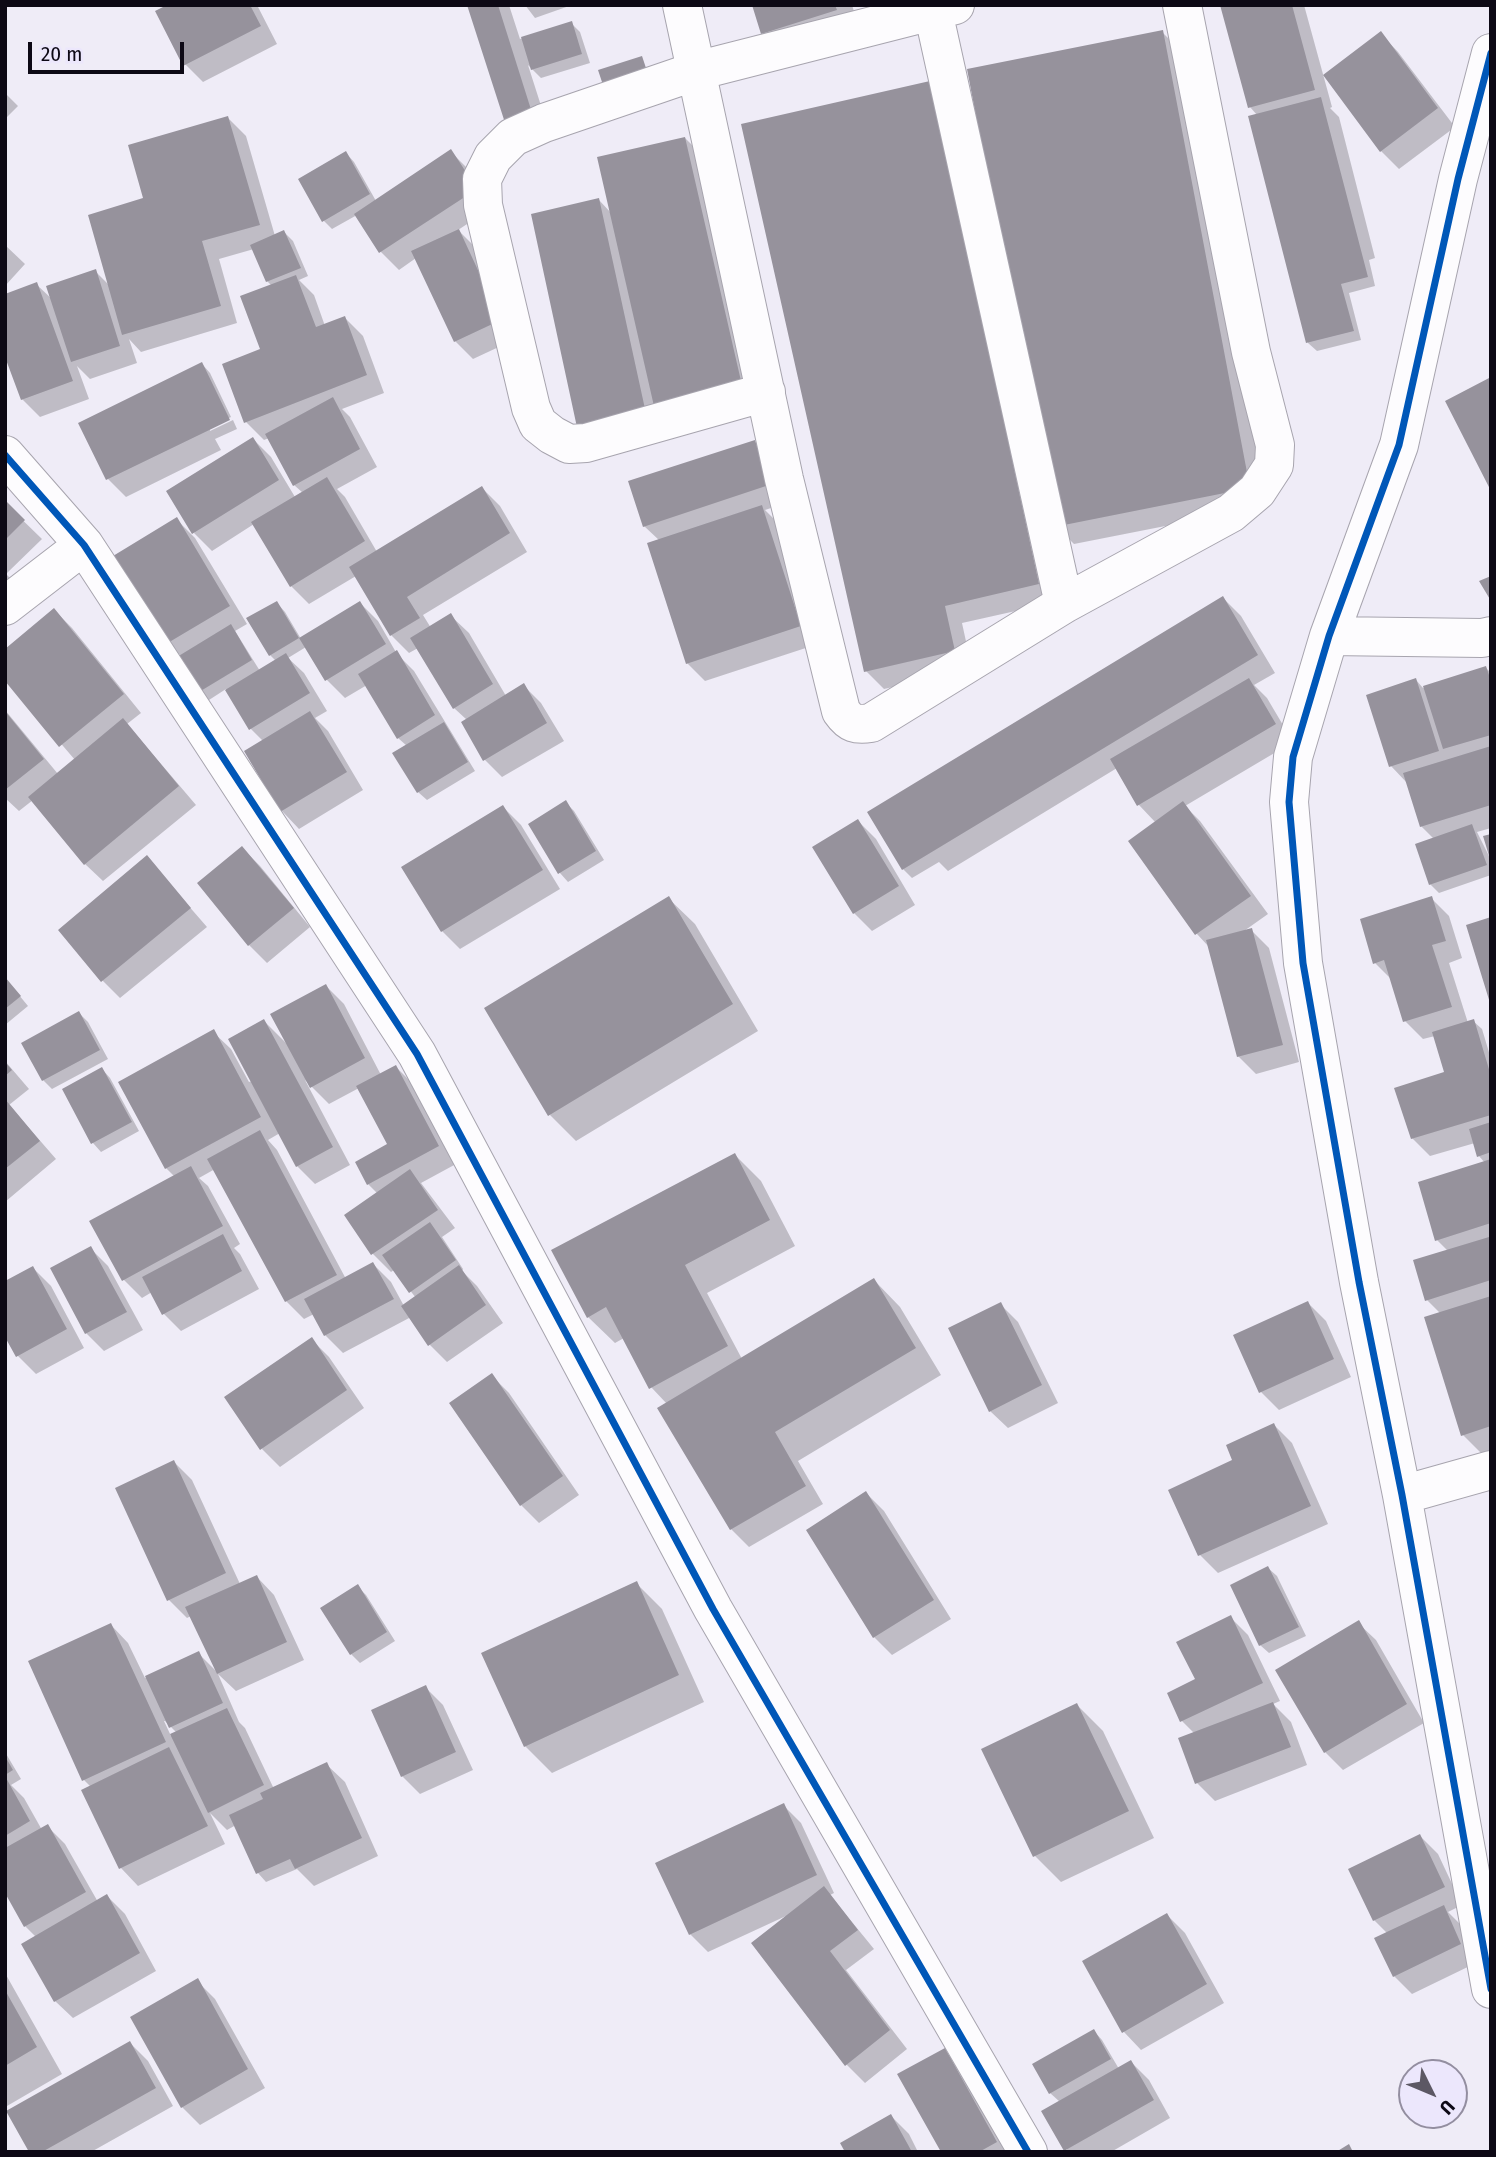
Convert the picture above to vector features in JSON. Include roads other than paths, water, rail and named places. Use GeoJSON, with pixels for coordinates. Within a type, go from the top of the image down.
{"type":"FeatureCollection","features":[{"type":"Feature","properties":{"kind":"street"},"geometry":{"type":"LineString","coordinates":[[682,5],[766,392],[841,711],[847,720],[856,725],[871,723],[1064,604],[1231,513],[1257,491],[1274,465],[1275,445],[1251,352],[1182,5]]}},
{"type":"Feature","properties":{"kind":"street"},"geometry":{"type":"LineString","coordinates":[[766,392],[586,443],[569,444],[552,435],[538,424],[531,408],[483,205],[482,179],[493,156],[513,137],[544,122],[696,71],[944,8],[1064,604]]}},
{"type":"Feature","properties":{"kind":"street"},"geometry":{"type":"LineString","coordinates":[[1491,54],[1458,179],[1399,445],[1329,636],[1293,757],[1289,803],[1303,963],[1359,1282],[1402,1495],[1491,1989]]}},
{"type":"Feature","properties":{"kind":"street"},"geometry":{"type":"LineString","coordinates":[[5,455],[85,545],[417,1054],[713,1609],[1027,2152]]}},
{"type":"Feature","properties":{"kind":"street"},"geometry":{"type":"LineString","coordinates":[[5,606],[85,545]]}},
{"type":"Feature","properties":{"kind":"street"},"geometry":{"type":"LineString","coordinates":[[1329,636],[1491,636]]}},
{"type":"Feature","properties":{"kind":"street"},"geometry":{"type":"LineString","coordinates":[[1402,1495],[1491,1470]]}}]}
